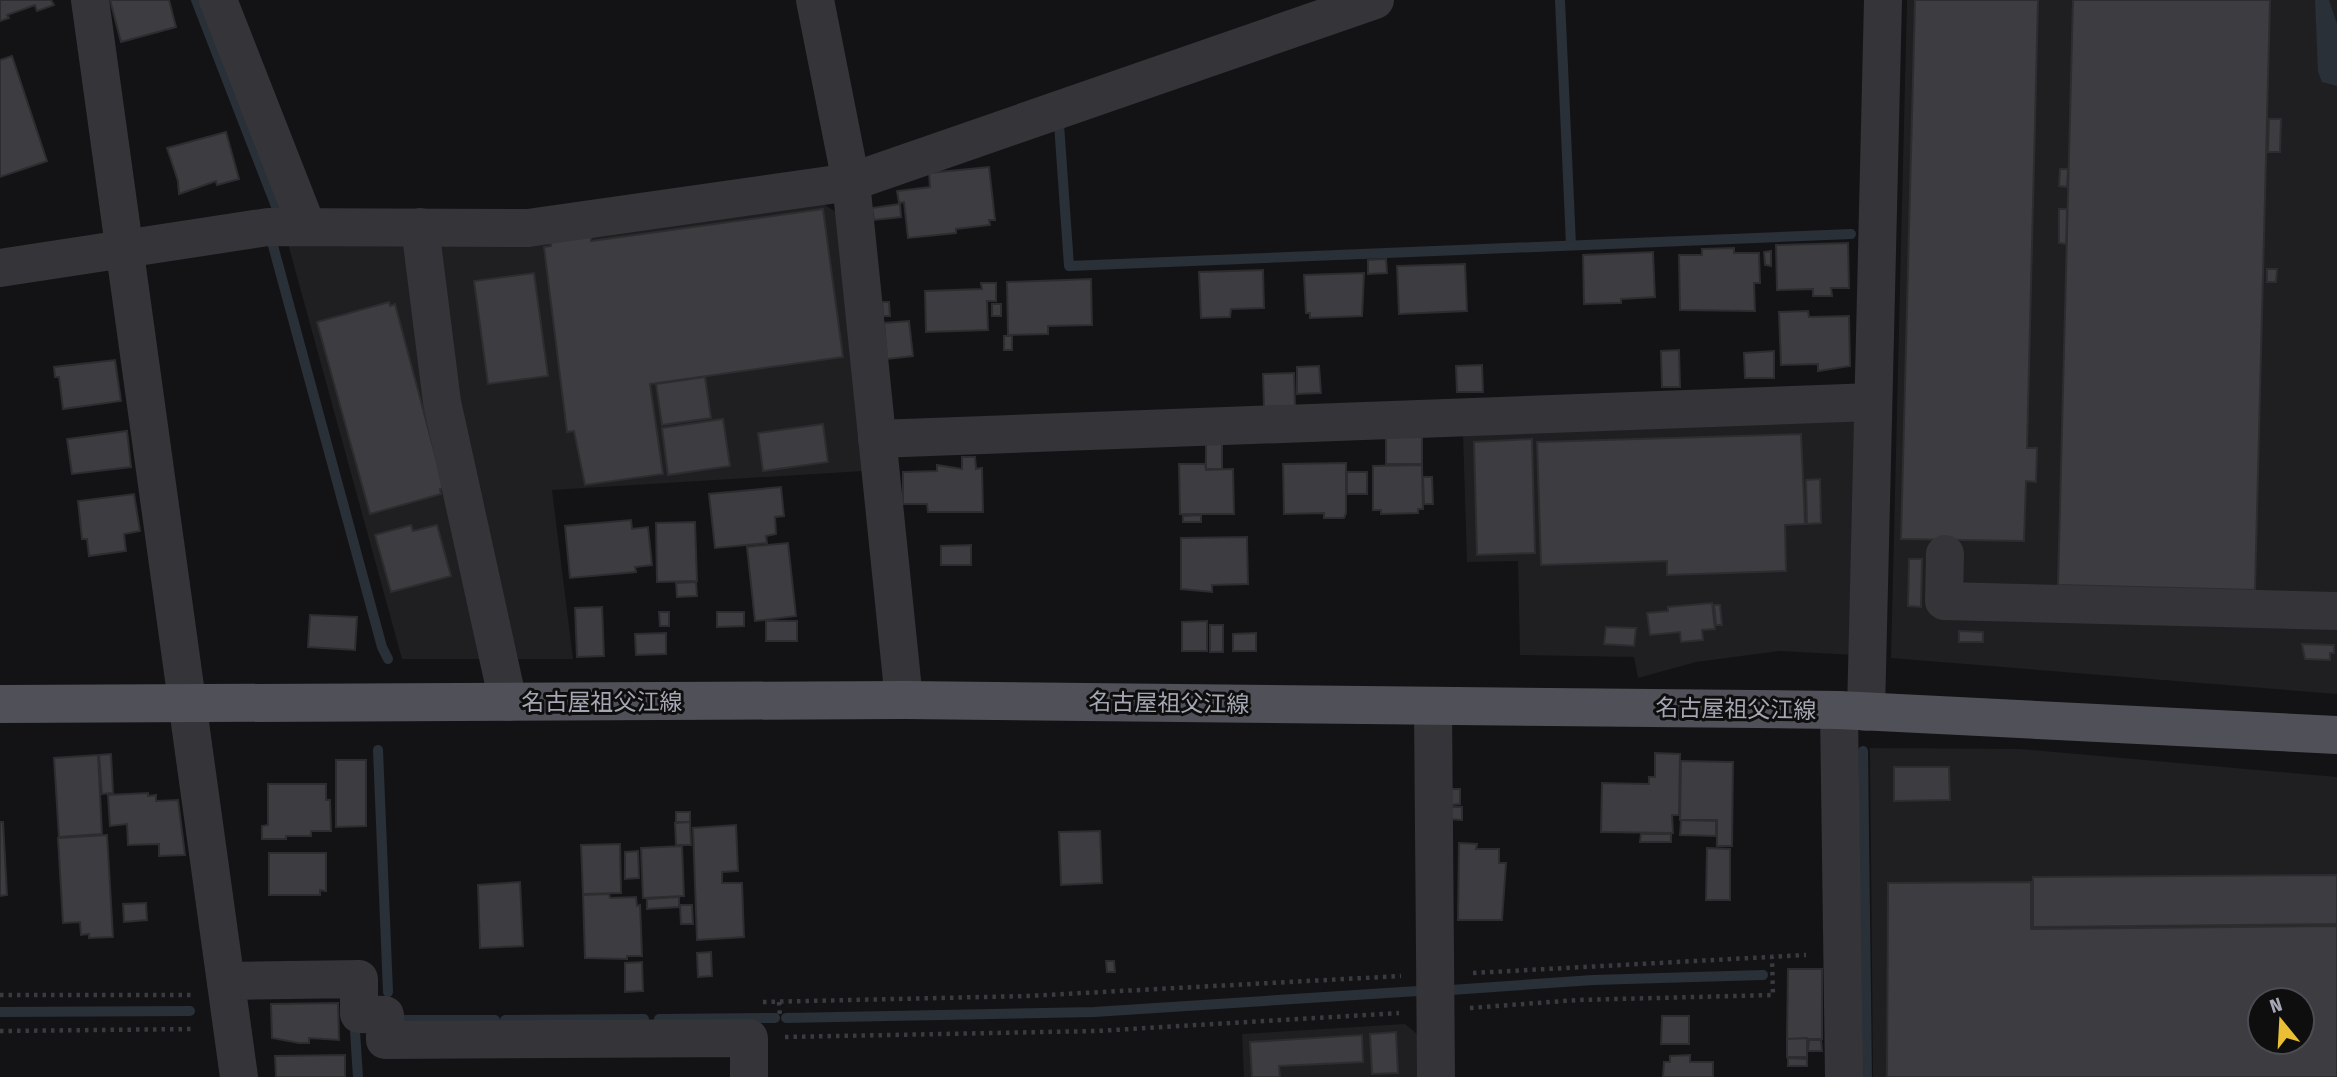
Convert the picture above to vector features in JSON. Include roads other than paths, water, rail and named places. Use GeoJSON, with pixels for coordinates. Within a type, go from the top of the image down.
{"type":"FeatureCollection","features":[{"type":"Feature","properties":{"kind":"main road","name":"名古屋祖父江線"},"geometry":{"type":"LineString","coordinates":[[0,704],[904,700],[1853,711],[2337,734]]}},
{"type":"Feature","properties":{"kind":"street"},"geometry":{"type":"LineString","coordinates":[[90,0],[239,1077]]}},
{"type":"Feature","properties":{"kind":"street"},"geometry":{"type":"LineString","coordinates":[[218,0],[307,227]]}},
{"type":"Feature","properties":{"kind":"street"},"geometry":{"type":"LineString","coordinates":[[815,0],[851,182],[904,700]]}},
{"type":"Feature","properties":{"kind":"street"},"geometry":{"type":"LineString","coordinates":[[0,268],[268,227],[528,228],[851,182],[1375,0]]}},
{"type":"Feature","properties":{"kind":"street"},"geometry":{"type":"LineString","coordinates":[[1844,1077],[1842,953],[1853,711],[1873,402],[1883,0]]}},
{"type":"Feature","properties":{"kind":"street"},"geometry":{"type":"LineString","coordinates":[[420,228],[442,402],[508,702]]}},
{"type":"Feature","properties":{"kind":"street"},"geometry":{"type":"LineString","coordinates":[[877,439],[1873,402]]}},
{"type":"Feature","properties":{"kind":"street"},"geometry":{"type":"LineString","coordinates":[[1945,554],[1944,601],[2337,611]]}},
{"type":"Feature","properties":{"kind":"street"},"geometry":{"type":"LineString","coordinates":[[1433,706],[1433,993],[1436,1077]]}},
{"type":"Feature","properties":{"kind":"street"},"geometry":{"type":"LineString","coordinates":[[229,1002],[359,979],[359,1014],[385,1015],[385,1040],[751,1020],[749,1077]]}},
{"type":"Feature","properties":{"kind":"waterway"},"geometry":{"type":"LineString","coordinates":[[196,0],[277,209]]}},
{"type":"Feature","properties":{"kind":"waterway"},"geometry":{"type":"LineString","coordinates":[[1560,0],[1571,245]]}},
{"type":"Feature","properties":{"kind":"waterway"},"geometry":{"type":"LineString","coordinates":[[1059,124],[1069,266],[1851,234]]}},
{"type":"Feature","properties":{"kind":"waterway"},"geometry":{"type":"LineString","coordinates":[[272,242],[382,647],[388,659]]}},
{"type":"Feature","properties":{"kind":"waterway"},"geometry":{"type":"LineString","coordinates":[[378,750],[388,992]]}},
{"type":"Feature","properties":{"kind":"waterway"},"geometry":{"type":"LineString","coordinates":[[1863,751],[1867,1077]]}},
{"type":"Feature","properties":{"kind":"waterway"},"geometry":{"type":"LineString","coordinates":[[1451,990],[1593,980],[1763,975]]}},
{"type":"Feature","properties":{"kind":"waterway"},"geometry":{"type":"LineString","coordinates":[[786,1018],[1094,1012],[1418,991]]}},
{"type":"Feature","properties":{"kind":"waterway"},"geometry":{"type":"LineString","coordinates":[[0,1012],[190,1011]]}},
{"type":"Feature","properties":{"kind":"waterway"},"geometry":{"type":"LineString","coordinates":[[659,1019],[775,1018]]}},
{"type":"Feature","properties":{"kind":"waterway"},"geometry":{"type":"LineString","coordinates":[[505,1020],[644,1019]]}},
{"type":"Feature","properties":{"kind":"waterway"},"geometry":{"type":"LineString","coordinates":[[399,1020],[495,1020]]}},
{"type":"Feature","properties":{"kind":"waterway"},"geometry":{"type":"LineString","coordinates":[[355,1031],[358,1077]]}}]}
